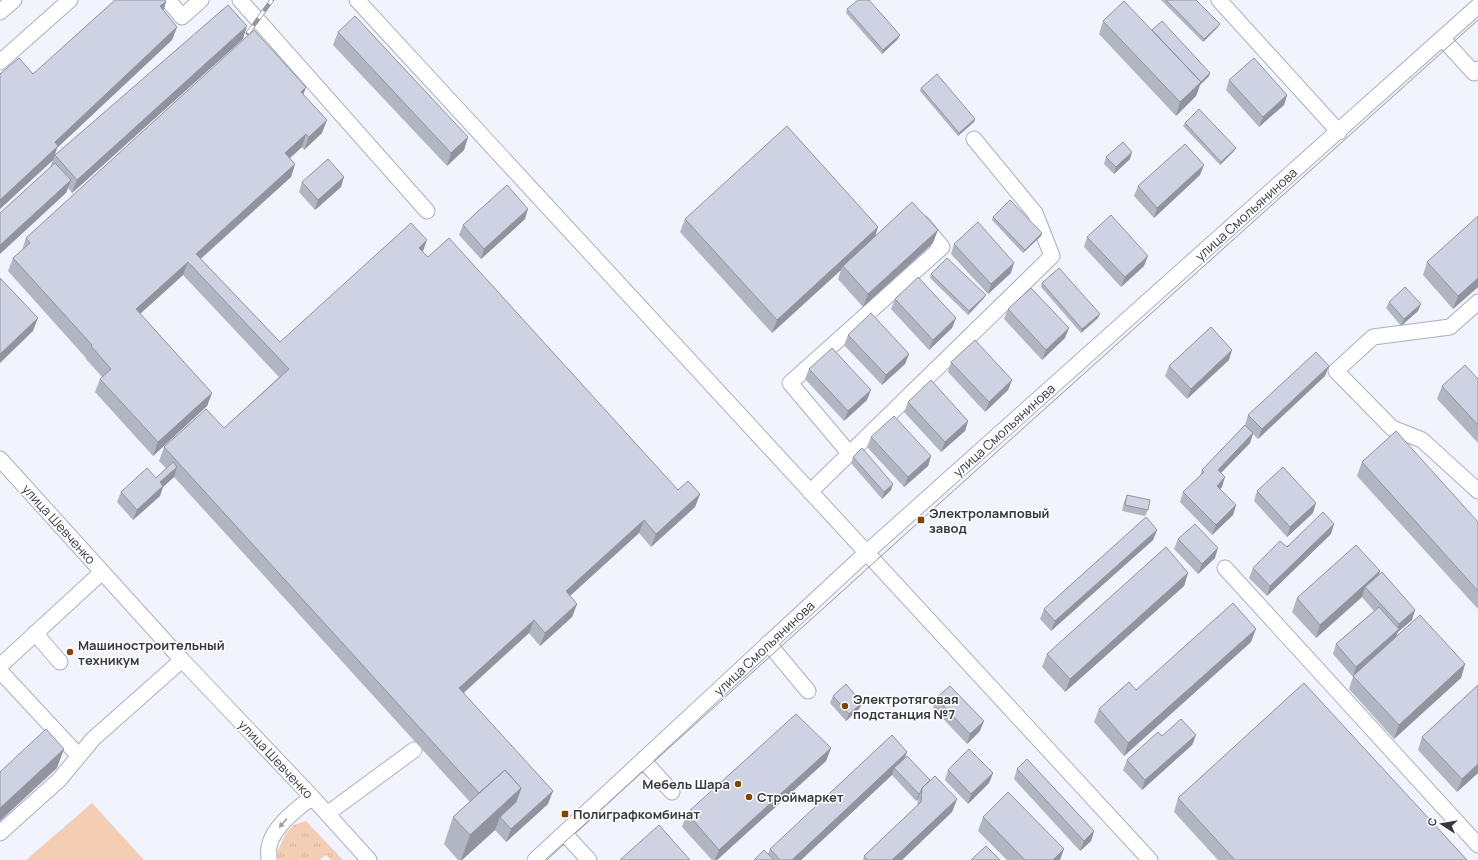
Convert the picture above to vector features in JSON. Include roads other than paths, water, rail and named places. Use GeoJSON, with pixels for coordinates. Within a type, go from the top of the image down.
{"type":"FeatureCollection","features":[{"type":"Feature","properties":{"kind":"street"},"geometry":{"type":"LineString","coordinates":[[0,12],[14,0]]}},
{"type":"Feature","properties":{"kind":"street"},"geometry":{"type":"LineString","coordinates":[[0,62],[70,0]]}},
{"type":"Feature","properties":{"kind":"street"},"geometry":{"type":"LineString","coordinates":[[168,0],[182,16],[201,0]]}},
{"type":"Feature","properties":{"kind":"street"},"geometry":{"type":"LineString","coordinates":[[240,0],[427,211]]}},
{"type":"Feature","properties":{"kind":"street"},"geometry":{"type":"LineString","coordinates":[[357,0],[1150,860]]}},
{"type":"Feature","properties":{"kind":"street"},"geometry":{"type":"LineString","coordinates":[[1219,0],[1338,132]]}},
{"type":"Feature","properties":{"kind":"street","name":"улица Смольянинова"},"geometry":{"type":"LineString","coordinates":[[535,860],[866,553],[1478,6]]}},
{"type":"Feature","properties":{"kind":"street"},"geometry":{"type":"LineString","coordinates":[[1442,38],[1474,73],[1478,69]]}},
{"type":"Feature","properties":{"kind":"street"},"geometry":{"type":"LineString","coordinates":[[810,492],[1052,256],[1035,213],[974,139]]}},
{"type":"Feature","properties":{"kind":"street"},"geometry":{"type":"LineString","coordinates":[[849,453],[790,383],[942,247],[913,214]]}},
{"type":"Feature","properties":{"kind":"street"},"geometry":{"type":"LineString","coordinates":[[1478,302],[1450,327],[1373,337],[1336,372],[1392,428],[1422,440],[1478,491]]}},
{"type":"Feature","properties":{"kind":"street","name":"улица Шевченко"},"geometry":{"type":"LineString","coordinates":[[0,459],[182,660],[312,797],[369,860]]}},
{"type":"Feature","properties":{"kind":"street"},"geometry":{"type":"LineString","coordinates":[[1225,568],[1478,845]]}},
{"type":"Feature","properties":{"kind":"street"},"geometry":{"type":"LineString","coordinates":[[1,660],[30,638],[102,572]]}},
{"type":"Feature","properties":{"kind":"street"},"geometry":{"type":"LineString","coordinates":[[30,638],[60,662]]}},
{"type":"Feature","properties":{"kind":"street"},"geometry":{"type":"LineString","coordinates":[[768,643],[808,691]]}},
{"type":"Feature","properties":{"kind":"street"},"geometry":{"type":"LineString","coordinates":[[0,833],[59,780],[93,739],[182,660]]}},
{"type":"Feature","properties":{"kind":"street"},"geometry":{"type":"LineString","coordinates":[[0,671],[79,756]]}},
{"type":"Feature","properties":{"kind":"street"},"geometry":{"type":"LineString","coordinates":[[327,814],[414,750]]}},
{"type":"Feature","properties":{"kind":"street"},"geometry":{"type":"LineString","coordinates":[[642,760],[672,792]]}},
{"type":"Feature","properties":{"kind":"street"},"geometry":{"type":"LineString","coordinates":[[269,860],[269,847],[275,832],[287,818],[312,797]]}},
{"type":"Feature","properties":{"kind":"street"},"geometry":{"type":"LineString","coordinates":[[564,833],[589,860]]}},
{"type":"Feature","properties":{"kind":"tram line"},"geometry":{"type":"LineString","coordinates":[[545,860],[1478,20]]}},
{"type":"Feature","properties":{"kind":"railway"},"geometry":{"type":"LineString","coordinates":[[248,33],[272,0]]}},
{"type":"Feature","properties":{"kind":"place","name":"Электроламповый завод"},"geometry":{"type":"Point","coordinates":[921,520]}},
{"type":"Feature","properties":{"kind":"place","name":"Машиностроительный техникум"},"geometry":{"type":"Point","coordinates":[70,652]}},
{"type":"Feature","properties":{"kind":"place","name":"Электротяговая подстанция №7"},"geometry":{"type":"Point","coordinates":[845,706]}},
{"type":"Feature","properties":{"kind":"place","name":"Мебель Шара"},"geometry":{"type":"Point","coordinates":[738,784]}},
{"type":"Feature","properties":{"kind":"place","name":"Строймаркет"},"geometry":{"type":"Point","coordinates":[749,797]}},
{"type":"Feature","properties":{"kind":"place","name":"Полиграфкомбинат"},"geometry":{"type":"Point","coordinates":[565,814]}}]}
